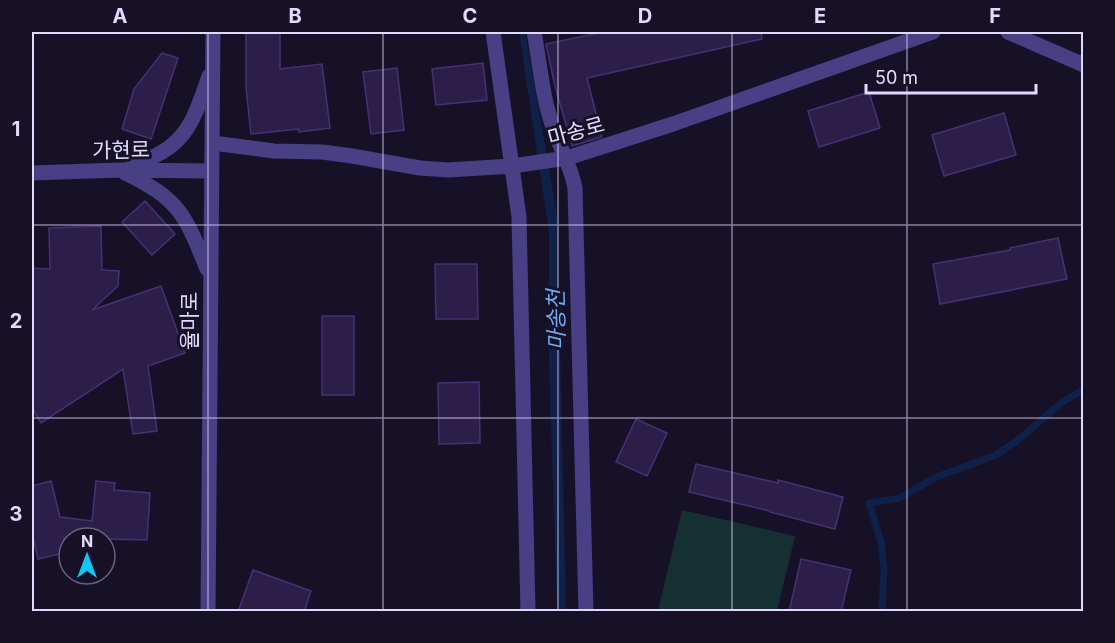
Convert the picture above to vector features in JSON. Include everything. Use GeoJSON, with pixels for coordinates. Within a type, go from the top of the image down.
{"type":"FeatureCollection","features":[{"type":"Feature","properties":{"kind":"street","name":"율마로"},"geometry":{"type":"LineString","coordinates":[[208,612],[213,32]]}},
{"type":"Feature","properties":{"kind":"street"},"geometry":{"type":"LineString","coordinates":[[493,32],[517,166],[528,612]]}},
{"type":"Feature","properties":{"kind":"street"},"geometry":{"type":"LineString","coordinates":[[534,32],[548,108],[562,159],[575,188],[586,612]]}},
{"type":"Feature","properties":{"kind":"street","name":"마송로"},"geometry":{"type":"LineString","coordinates":[[213,142],[274,151],[321,152],[420,168],[448,170],[517,166],[562,159],[673,124],[933,32]]}},
{"type":"Feature","properties":{"kind":"street"},"geometry":{"type":"LineString","coordinates":[[1008,32],[1083,65]]}},
{"type":"Feature","properties":{"kind":"street"},"geometry":{"type":"LineString","coordinates":[[119,170],[156,157],[176,143],[189,126],[213,65]]}},
{"type":"Feature","properties":{"kind":"street"},"geometry":{"type":"LineString","coordinates":[[119,170],[153,187],[182,214],[191,229],[210,275]]}},
{"type":"Feature","properties":{"kind":"street","name":"가현로"},"geometry":{"type":"LineString","coordinates":[[32,173],[119,170],[211,171]]}},
{"type":"Feature","properties":{"kind":"green space"},"geometry":{"type":"Polygon","coordinates":[[[682,510],[795,536],[777,611],[658,611],[682,510]]]}},
{"type":"Feature","properties":{"kind":"water","name":"마송천"},"geometry":{"type":"Polygon","coordinates":[[[519,32],[525,32],[557,214],[566,611],[557,611],[549,362],[549,232],[519,32]]]}},
{"type":"Feature","properties":{"kind":"building"},"geometry":{"type":"Polygon","coordinates":[[[246,32],[280,32],[280,69],[322,64],[330,128],[251,134],[246,88],[246,32]]]}},
{"type":"Feature","properties":{"kind":"building"},"geometry":{"type":"Polygon","coordinates":[[[603,32],[761,32],[762,39],[587,78],[602,137],[572,146],[546,44],[603,32]]]}},
{"type":"Feature","properties":{"kind":"building"},"geometry":{"type":"Polygon","coordinates":[[[162,53],[178,58],[151,139],[122,129],[134,89],[162,53]]]}},
{"type":"Feature","properties":{"kind":"building"},"geometry":{"type":"Polygon","coordinates":[[[483,63],[487,100],[436,105],[432,69],[483,63]]]}},
{"type":"Feature","properties":{"kind":"building"},"geometry":{"type":"Polygon","coordinates":[[[397,68],[404,130],[371,134],[363,72],[397,68]]]}},
{"type":"Feature","properties":{"kind":"building"},"geometry":{"type":"Polygon","coordinates":[[[869,92],[880,128],[819,147],[808,111],[869,92]]]}},
{"type":"Feature","properties":{"kind":"building"},"geometry":{"type":"Polygon","coordinates":[[[1004,113],[1016,155],[944,176],[932,135],[1004,113]]]}},
{"type":"Feature","properties":{"kind":"building"},"geometry":{"type":"Polygon","coordinates":[[[145,201],[175,234],[152,255],[122,222],[145,201]]]}},
{"type":"Feature","properties":{"kind":"building"},"geometry":{"type":"Polygon","coordinates":[[[101,226],[102,270],[119,271],[118,286],[92,310],[161,286],[185,353],[148,366],[157,431],[133,434],[123,369],[41,423],[32,408],[32,268],[50,269],[49,228],[101,226]]]}},
{"type":"Feature","properties":{"kind":"building"},"geometry":{"type":"Polygon","coordinates":[[[1058,238],[1067,279],[940,304],[933,264],[1010,250],[1010,248],[1058,238]]]}},
{"type":"Feature","properties":{"kind":"building"},"geometry":{"type":"Polygon","coordinates":[[[435,264],[477,264],[478,319],[436,319],[435,264]]]}},
{"type":"Feature","properties":{"kind":"building"},"geometry":{"type":"Polygon","coordinates":[[[322,316],[354,316],[354,395],[322,395],[322,316]]]}},
{"type":"Feature","properties":{"kind":"building"},"geometry":{"type":"Polygon","coordinates":[[[479,382],[480,443],[439,444],[438,383],[479,382]]]}},
{"type":"Feature","properties":{"kind":"building"},"geometry":{"type":"Polygon","coordinates":[[[636,419],[667,433],[647,476],[616,462],[636,419]]]}},
{"type":"Feature","properties":{"kind":"building"},"geometry":{"type":"Polygon","coordinates":[[[696,464],[778,483],[778,480],[843,497],[835,529],[689,492],[696,464]]]}},
{"type":"Feature","properties":{"kind":"building"},"geometry":{"type":"Polygon","coordinates":[[[51,481],[60,517],[92,521],[96,481],[115,483],[114,490],[150,493],[147,540],[117,539],[117,526],[57,526],[57,555],[38,559],[32,532],[32,486],[51,481]]]}},
{"type":"Feature","properties":{"kind":"building"},"geometry":{"type":"Polygon","coordinates":[[[801,559],[851,570],[841,612],[789,612],[801,559]]]}},
{"type":"Feature","properties":{"kind":"building"},"geometry":{"type":"Polygon","coordinates":[[[253,570],[311,591],[304,612],[238,612],[253,570]]]}},
{"type":"Feature","properties":{"kind":"waterway"},"geometry":{"type":"LineString","coordinates":[[882,612],[884,569],[881,542],[869,503],[900,498],[936,477],[994,456],[1014,443],[1064,401],[1084,389]]}}]}
